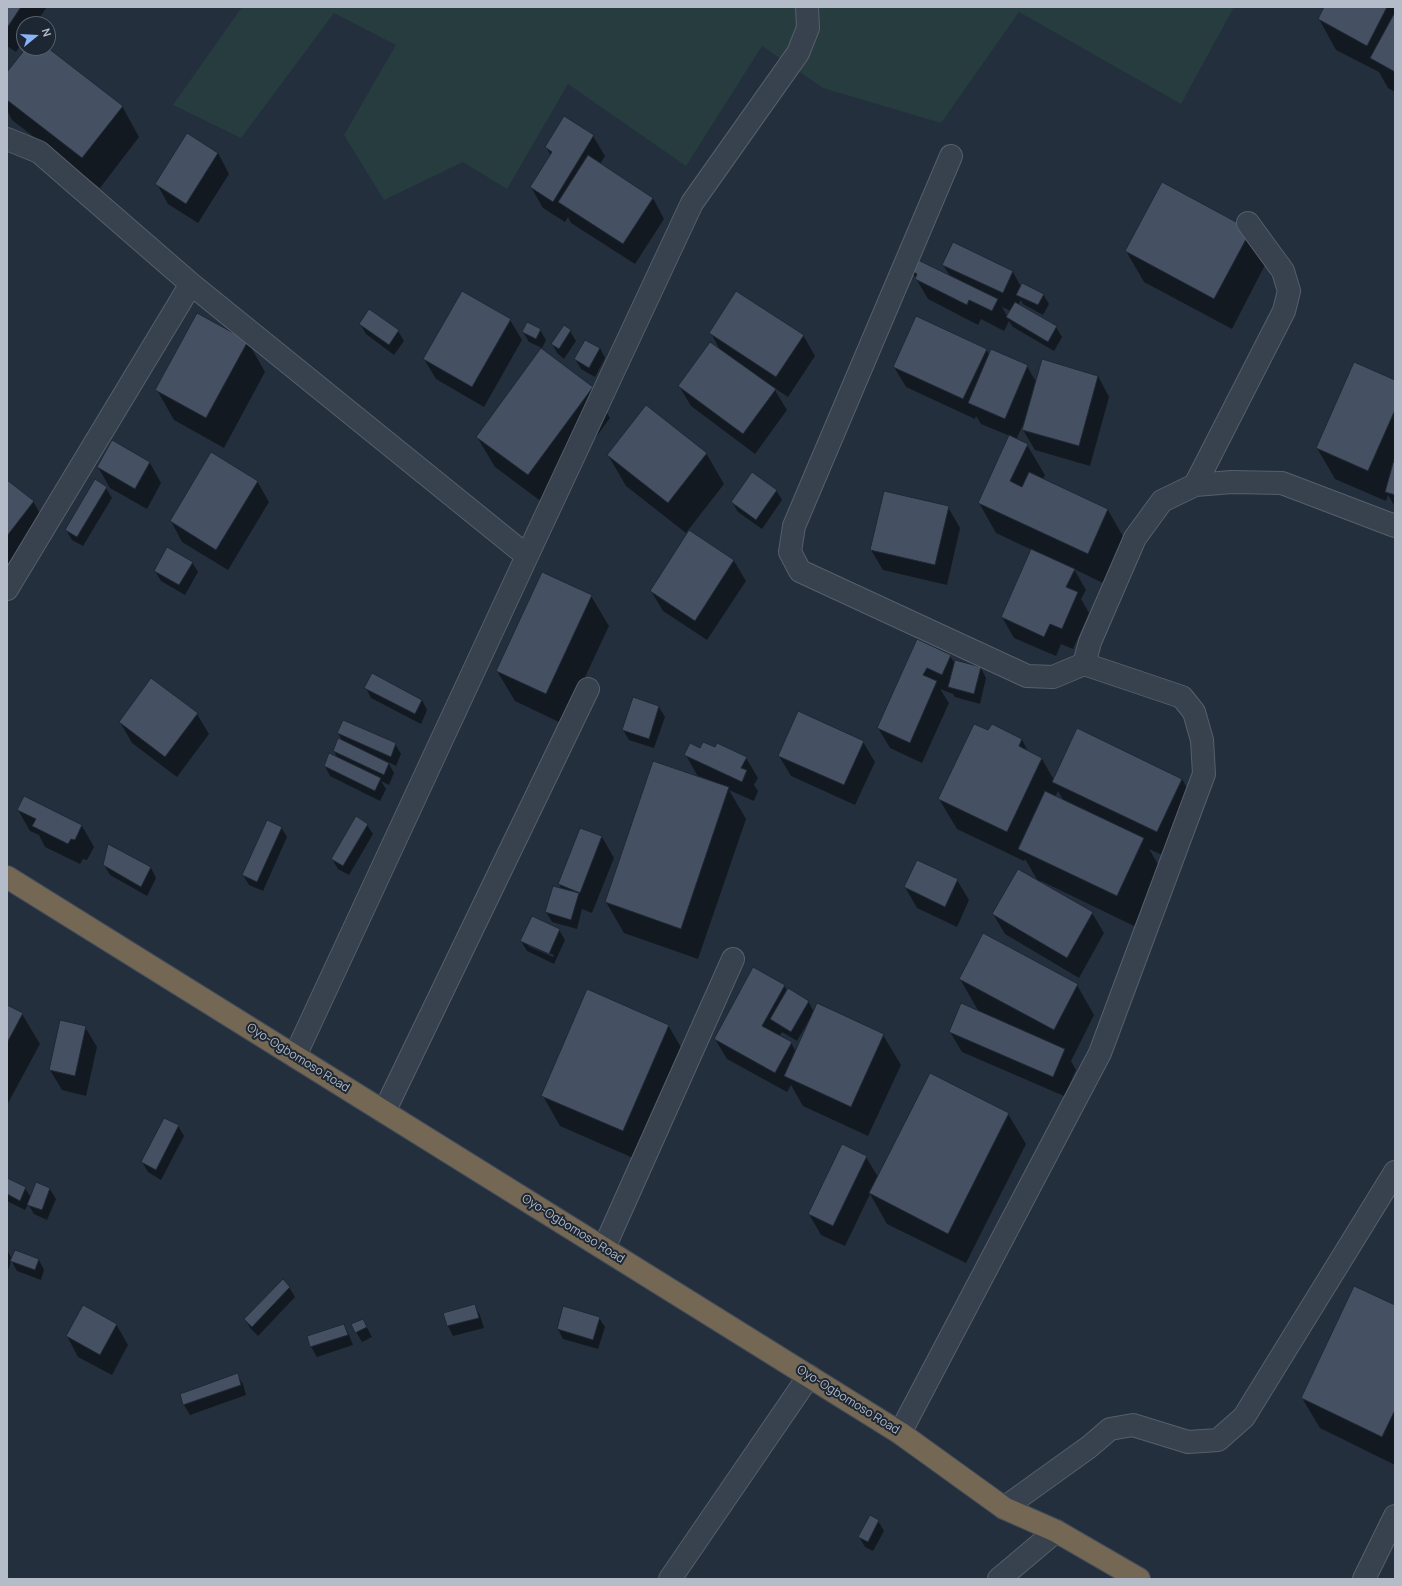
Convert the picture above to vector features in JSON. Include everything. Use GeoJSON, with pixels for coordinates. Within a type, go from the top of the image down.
{"type":"FeatureCollection","features":[{"type":"Feature","properties":{"kind":"highway","name":"Oyo-Ogbomoso Road"},"geometry":{"type":"LineString","coordinates":[[7,877],[900,1433],[1004,1508],[1056,1531],[1139,1579]]}},
{"type":"Feature","properties":{"kind":"street"},"geometry":{"type":"LineString","coordinates":[[295,1056],[692,203],[798,53],[808,28],[807,7]]}},
{"type":"Feature","properties":{"kind":"street"},"geometry":{"type":"LineString","coordinates":[[7,139],[39,152],[191,284],[527,556]]}},
{"type":"Feature","properties":{"kind":"street"},"geometry":{"type":"LineString","coordinates":[[900,1433],[1100,1053],[1204,774],[1202,740],[1194,712],[1182,697],[1084,664],[1053,677],[1027,676],[800,570],[790,552],[794,526],[952,156]]}},
{"type":"Feature","properties":{"kind":"street"},"geometry":{"type":"LineString","coordinates":[[1195,486],[1284,311],[1289,291],[1283,271],[1248,223]]}},
{"type":"Feature","properties":{"kind":"street"},"geometry":{"type":"LineString","coordinates":[[7,589],[191,284]]}},
{"type":"Feature","properties":{"kind":"street"},"geometry":{"type":"LineString","coordinates":[[1084,664],[1090,642],[1135,538],[1162,501],[1195,486],[1232,482],[1282,483],[1395,526]]}},
{"type":"Feature","properties":{"kind":"street"},"geometry":{"type":"LineString","coordinates":[[384,1112],[588,689]]}},
{"type":"Feature","properties":{"kind":"street"},"geometry":{"type":"LineString","coordinates":[[604,1248],[733,959]]}},
{"type":"Feature","properties":{"kind":"street"},"geometry":{"type":"LineString","coordinates":[[1004,1508],[1088,1447],[1110,1429],[1133,1425],[1188,1442],[1218,1440],[1244,1416],[1395,1172]]}},
{"type":"Feature","properties":{"kind":"street"},"geometry":{"type":"LineString","coordinates":[[670,1579],[809,1376]]}},
{"type":"Feature","properties":{"kind":"street"},"geometry":{"type":"LineString","coordinates":[[1364,1579],[1395,1516]]}},
{"type":"Feature","properties":{"kind":"street"},"geometry":{"type":"LineString","coordinates":[[999,1579],[1056,1531]]}},
{"type":"Feature","properties":{"kind":"green space"},"geometry":{"type":"Polygon","coordinates":[[[242,7],[1234,7],[1181,104],[1019,12],[941,123],[823,88],[762,46],[686,166],[568,84],[507,189],[463,162],[384,200],[344,135],[396,45],[334,13],[241,138],[173,105],[242,7]]]}},
{"type":"Feature","properties":{"kind":"building"},"geometry":{"type":"Polygon","coordinates":[[[7,7],[21,7],[7,28],[7,7]]]}},
{"type":"Feature","properties":{"kind":"building"},"geometry":{"type":"Polygon","coordinates":[[[1324,7],[1387,7],[1367,46],[1318,19],[1324,7]]]}},
{"type":"Feature","properties":{"kind":"building"},"geometry":{"type":"Polygon","coordinates":[[[1395,12],[1395,72],[1370,58],[1395,12]]]}},
{"type":"Feature","properties":{"kind":"building"},"geometry":{"type":"Polygon","coordinates":[[[56,54],[123,106],[82,158],[7,100],[7,72],[20,56],[56,56],[56,54]]]}},
{"type":"Feature","properties":{"kind":"building"},"geometry":{"type":"Polygon","coordinates":[[[564,116],[594,135],[553,202],[530,187],[552,152],[545,147],[564,116]]]}},
{"type":"Feature","properties":{"kind":"building"},"geometry":{"type":"Polygon","coordinates":[[[187,133],[218,153],[186,204],[155,184],[187,133]]]}},
{"type":"Feature","properties":{"kind":"building"},"geometry":{"type":"Polygon","coordinates":[[[588,155],[653,198],[623,244],[558,202],[588,155]]]}},
{"type":"Feature","properties":{"kind":"building"},"geometry":{"type":"Polygon","coordinates":[[[1162,182],[1251,230],[1214,299],[1125,251],[1162,182]]]}},
{"type":"Feature","properties":{"kind":"building"},"geometry":{"type":"Polygon","coordinates":[[[953,242],[1013,271],[1003,293],[942,265],[953,242]]]}},
{"type":"Feature","properties":{"kind":"building"},"geometry":{"type":"Polygon","coordinates":[[[916,259],[998,299],[992,311],[969,300],[967,305],[915,279],[917,274],[910,270],[916,259]]]}},
{"type":"Feature","properties":{"kind":"building"},"geometry":{"type":"Polygon","coordinates":[[[1022,283],[1044,294],[1038,305],[1016,295],[1022,283]]]}},
{"type":"Feature","properties":{"kind":"building"},"geometry":{"type":"Polygon","coordinates":[[[462,291],[511,319],[472,387],[423,359],[462,291]]]}},
{"type":"Feature","properties":{"kind":"building"},"geometry":{"type":"Polygon","coordinates":[[[736,291],[804,335],[776,377],[709,333],[736,291]]]}},
{"type":"Feature","properties":{"kind":"building"},"geometry":{"type":"Polygon","coordinates":[[[1015,302],[1057,326],[1048,342],[1006,317],[1015,302]]]}},
{"type":"Feature","properties":{"kind":"building"},"geometry":{"type":"Polygon","coordinates":[[[369,309],[399,330],[389,345],[359,324],[369,309]]]}},
{"type":"Feature","properties":{"kind":"building"},"geometry":{"type":"Polygon","coordinates":[[[197,313],[248,341],[206,418],[155,390],[197,313]]]}},
{"type":"Feature","properties":{"kind":"building"},"geometry":{"type":"Polygon","coordinates":[[[916,316],[987,349],[963,399],[893,367],[916,316]]]}},
{"type":"Feature","properties":{"kind":"building"},"geometry":{"type":"Polygon","coordinates":[[[527,322],[541,329],[536,339],[522,332],[527,322]]]}},
{"type":"Feature","properties":{"kind":"building"},"geometry":{"type":"Polygon","coordinates":[[[564,325],[571,330],[559,349],[551,344],[564,325]]]}},
{"type":"Feature","properties":{"kind":"building"},"geometry":{"type":"Polygon","coordinates":[[[585,340],[600,348],[589,368],[574,359],[585,340]]]}},
{"type":"Feature","properties":{"kind":"building"},"geometry":{"type":"Polygon","coordinates":[[[710,342],[776,389],[743,434],[678,386],[710,342]]]}},
{"type":"Feature","properties":{"kind":"building"},"geometry":{"type":"Polygon","coordinates":[[[541,348],[593,387],[528,475],[476,437],[541,348]]]}},
{"type":"Feature","properties":{"kind":"building"},"geometry":{"type":"Polygon","coordinates":[[[991,349],[1028,365],[1005,419],[968,403],[991,349]]]}},
{"type":"Feature","properties":{"kind":"building"},"geometry":{"type":"Polygon","coordinates":[[[1042,359],[1098,376],[1079,446],[1022,430],[1042,359]]]}},
{"type":"Feature","properties":{"kind":"building"},"geometry":{"type":"Polygon","coordinates":[[[1354,362],[1395,380],[1395,410],[1368,471],[1316,448],[1354,362]]]}},
{"type":"Feature","properties":{"kind":"building"},"geometry":{"type":"Polygon","coordinates":[[[646,405],[707,453],[668,503],[607,455],[646,405]]]}},
{"type":"Feature","properties":{"kind":"building"},"geometry":{"type":"Polygon","coordinates":[[[1009,435],[1028,444],[1010,481],[1022,487],[1029,472],[1108,509],[1088,554],[978,503],[1009,435]]]}},
{"type":"Feature","properties":{"kind":"building"},"geometry":{"type":"Polygon","coordinates":[[[112,440],[150,462],[135,489],[97,467],[112,440]]]}},
{"type":"Feature","properties":{"kind":"building"},"geometry":{"type":"Polygon","coordinates":[[[211,452],[258,481],[216,550],[170,521],[211,452]]]}},
{"type":"Feature","properties":{"kind":"building"},"geometry":{"type":"Polygon","coordinates":[[[1395,456],[1395,495],[1385,492],[1395,456]]]}},
{"type":"Feature","properties":{"kind":"building"},"geometry":{"type":"Polygon","coordinates":[[[752,472],[777,490],[756,520],[731,502],[752,472]]]}},
{"type":"Feature","properties":{"kind":"building"},"geometry":{"type":"Polygon","coordinates":[[[95,479],[107,487],[77,537],[65,530],[95,479]]]}},
{"type":"Feature","properties":{"kind":"building"},"geometry":{"type":"Polygon","coordinates":[[[7,480],[34,501],[7,536],[7,480]]]}},
{"type":"Feature","properties":{"kind":"building"},"geometry":{"type":"Polygon","coordinates":[[[884,491],[949,506],[935,565],[870,550],[884,491]]]}},
{"type":"Feature","properties":{"kind":"building"},"geometry":{"type":"Polygon","coordinates":[[[689,530],[734,560],[695,621],[650,591],[689,530]]]}},
{"type":"Feature","properties":{"kind":"building"},"geometry":{"type":"Polygon","coordinates":[[[167,547],[193,562],[179,585],[154,571],[167,547]]]}},
{"type":"Feature","properties":{"kind":"building"},"geometry":{"type":"Polygon","coordinates":[[[1031,549],[1075,569],[1066,587],[1078,592],[1062,629],[1050,624],[1044,637],[1001,617],[1031,549]]]}},
{"type":"Feature","properties":{"kind":"building"},"geometry":{"type":"Polygon","coordinates":[[[542,572],[592,595],[546,694],[496,671],[542,572]]]}},
{"type":"Feature","properties":{"kind":"building"},"geometry":{"type":"Polygon","coordinates":[[[917,639],[951,655],[942,675],[927,668],[923,675],[937,681],[910,743],[877,728],[917,639]]]}},
{"type":"Feature","properties":{"kind":"building"},"geometry":{"type":"Polygon","coordinates":[[[955,660],[981,667],[974,694],[948,687],[955,660]]]}},
{"type":"Feature","properties":{"kind":"building"},"geometry":{"type":"Polygon","coordinates":[[[372,673],[422,700],[415,714],[364,688],[372,673]]]}},
{"type":"Feature","properties":{"kind":"building"},"geometry":{"type":"Polygon","coordinates":[[[151,678],[198,713],[165,757],[119,722],[151,678]]]}},
{"type":"Feature","properties":{"kind":"building"},"geometry":{"type":"Polygon","coordinates":[[[633,697],[659,706],[649,739],[622,730],[633,697]]]}},
{"type":"Feature","properties":{"kind":"building"},"geometry":{"type":"Polygon","coordinates":[[[798,711],[864,741],[844,785],[778,756],[798,711]]]}},
{"type":"Feature","properties":{"kind":"building"},"geometry":{"type":"Polygon","coordinates":[[[343,720],[396,743],[391,757],[337,733],[343,720]]]}},
{"type":"Feature","properties":{"kind":"building"},"geometry":{"type":"Polygon","coordinates":[[[974,724],[988,730],[992,724],[1022,739],[1019,746],[1042,758],[1007,832],[938,799],[974,724]]]}},
{"type":"Feature","properties":{"kind":"building"},"geometry":{"type":"Polygon","coordinates":[[[1077,728],[1182,779],[1157,832],[1052,782],[1077,728]]]}},
{"type":"Feature","properties":{"kind":"building"},"geometry":{"type":"Polygon","coordinates":[[[338,738],[389,763],[384,775],[333,751],[338,738]]]}},
{"type":"Feature","properties":{"kind":"building"},"geometry":{"type":"Polygon","coordinates":[[[703,742],[715,747],[717,743],[747,757],[741,768],[747,770],[742,782],[684,755],[690,743],[700,748],[703,742]]]}},
{"type":"Feature","properties":{"kind":"building"},"geometry":{"type":"Polygon","coordinates":[[[329,753],[381,778],[375,791],[324,766],[329,753]]]}},
{"type":"Feature","properties":{"kind":"building"},"geometry":{"type":"Polygon","coordinates":[[[653,761],[729,787],[681,929],[605,902],[653,761]]]}},
{"type":"Feature","properties":{"kind":"building"},"geometry":{"type":"Polygon","coordinates":[[[1045,791],[1144,838],[1117,896],[1018,849],[1045,791]]]}},
{"type":"Feature","properties":{"kind":"building"},"geometry":{"type":"Polygon","coordinates":[[[24,796],[82,825],[75,840],[71,839],[68,844],[32,826],[36,819],[17,810],[24,796]]]}},
{"type":"Feature","properties":{"kind":"building"},"geometry":{"type":"Polygon","coordinates":[[[356,816],[368,824],[343,866],[331,859],[356,816]]]}},
{"type":"Feature","properties":{"kind":"building"},"geometry":{"type":"Polygon","coordinates":[[[267,820],[282,827],[257,882],[242,875],[267,820]]]}},
{"type":"Feature","properties":{"kind":"building"},"geometry":{"type":"Polygon","coordinates":[[[580,828],[602,836],[580,893],[558,884],[580,828]]]}},
{"type":"Feature","properties":{"kind":"building"},"geometry":{"type":"Polygon","coordinates":[[[108,844],[151,867],[141,887],[103,865],[108,844]]]}},
{"type":"Feature","properties":{"kind":"building"},"geometry":{"type":"Polygon","coordinates":[[[917,860],[958,879],[945,907],[904,887],[917,860]]]}},
{"type":"Feature","properties":{"kind":"building"},"geometry":{"type":"Polygon","coordinates":[[[1018,869],[1093,912],[1067,958],[992,914],[1018,869]]]}},
{"type":"Feature","properties":{"kind":"building"},"geometry":{"type":"Polygon","coordinates":[[[553,886],[579,893],[571,920],[545,912],[553,886]]]}},
{"type":"Feature","properties":{"kind":"building"},"geometry":{"type":"Polygon","coordinates":[[[532,916],[560,929],[549,954],[520,941],[532,916]]]}},
{"type":"Feature","properties":{"kind":"building"},"geometry":{"type":"Polygon","coordinates":[[[983,933],[1078,984],[1054,1030],[959,979],[983,933]]]}},
{"type":"Feature","properties":{"kind":"building"},"geometry":{"type":"Polygon","coordinates":[[[753,967],[785,985],[762,1026],[792,1042],[775,1073],[714,1039],[753,967]]]}},
{"type":"Feature","properties":{"kind":"building"},"geometry":{"type":"Polygon","coordinates":[[[788,988],[809,1001],[791,1032],[770,1019],[788,988]]]}},
{"type":"Feature","properties":{"kind":"building"},"geometry":{"type":"Polygon","coordinates":[[[587,989],[669,1025],[623,1131],[541,1096],[587,989]]]}},
{"type":"Feature","properties":{"kind":"building"},"geometry":{"type":"Polygon","coordinates":[[[817,1003],[884,1034],[851,1107],[784,1076],[817,1003]]]}},
{"type":"Feature","properties":{"kind":"building"},"geometry":{"type":"Polygon","coordinates":[[[961,1003],[1065,1049],[1053,1077],[949,1032],[961,1003]]]}},
{"type":"Feature","properties":{"kind":"building"},"geometry":{"type":"Polygon","coordinates":[[[7,1005],[23,1013],[7,1043],[7,1005]]]}},
{"type":"Feature","properties":{"kind":"building"},"geometry":{"type":"Polygon","coordinates":[[[60,1020],[86,1026],[75,1076],[49,1070],[60,1020]]]}},
{"type":"Feature","properties":{"kind":"building"},"geometry":{"type":"Polygon","coordinates":[[[930,1073],[1009,1113],[948,1234],[869,1193],[930,1073]]]}},
{"type":"Feature","properties":{"kind":"building"},"geometry":{"type":"Polygon","coordinates":[[[164,1118],[179,1125],[156,1170],[141,1162],[164,1118]]]}},
{"type":"Feature","properties":{"kind":"building"},"geometry":{"type":"Polygon","coordinates":[[[842,1144],[867,1156],[833,1226],[808,1214],[842,1144]]]}},
{"type":"Feature","properties":{"kind":"building"},"geometry":{"type":"Polygon","coordinates":[[[7,1178],[26,1187],[20,1201],[7,1194],[7,1178]]]}},
{"type":"Feature","properties":{"kind":"building"},"geometry":{"type":"Polygon","coordinates":[[[36,1182],[50,1188],[42,1210],[27,1205],[36,1182]]]}},
{"type":"Feature","properties":{"kind":"building"},"geometry":{"type":"Polygon","coordinates":[[[15,1250],[39,1259],[35,1270],[10,1261],[15,1250]]]}},
{"type":"Feature","properties":{"kind":"building"},"geometry":{"type":"Polygon","coordinates":[[[283,1279],[290,1287],[252,1327],[244,1319],[283,1279]]]}},
{"type":"Feature","properties":{"kind":"building"},"geometry":{"type":"Polygon","coordinates":[[[1354,1286],[1395,1305],[1395,1410],[1382,1437],[1301,1398],[1354,1286]]]}},
{"type":"Feature","properties":{"kind":"building"},"geometry":{"type":"Polygon","coordinates":[[[475,1304],[479,1318],[447,1326],[443,1313],[475,1304]]]}},
{"type":"Feature","properties":{"kind":"building"},"geometry":{"type":"Polygon","coordinates":[[[83,1305],[117,1324],[100,1355],[66,1336],[83,1305]]]}},
{"type":"Feature","properties":{"kind":"building"},"geometry":{"type":"Polygon","coordinates":[[[563,1306],[600,1317],[593,1340],[557,1329],[563,1306]]]}},
{"type":"Feature","properties":{"kind":"building"},"geometry":{"type":"Polygon","coordinates":[[[363,1319],[367,1327],[355,1333],[351,1324],[363,1319]]]}},
{"type":"Feature","properties":{"kind":"building"},"geometry":{"type":"Polygon","coordinates":[[[344,1324],[348,1335],[310,1347],[307,1336],[344,1324]]]}},
{"type":"Feature","properties":{"kind":"building"},"geometry":{"type":"Polygon","coordinates":[[[238,1373],[241,1385],[183,1405],[180,1394],[238,1373]]]}},
{"type":"Feature","properties":{"kind":"building"},"geometry":{"type":"Polygon","coordinates":[[[870,1515],[879,1520],[868,1542],[858,1537],[870,1515]]]}}]}
